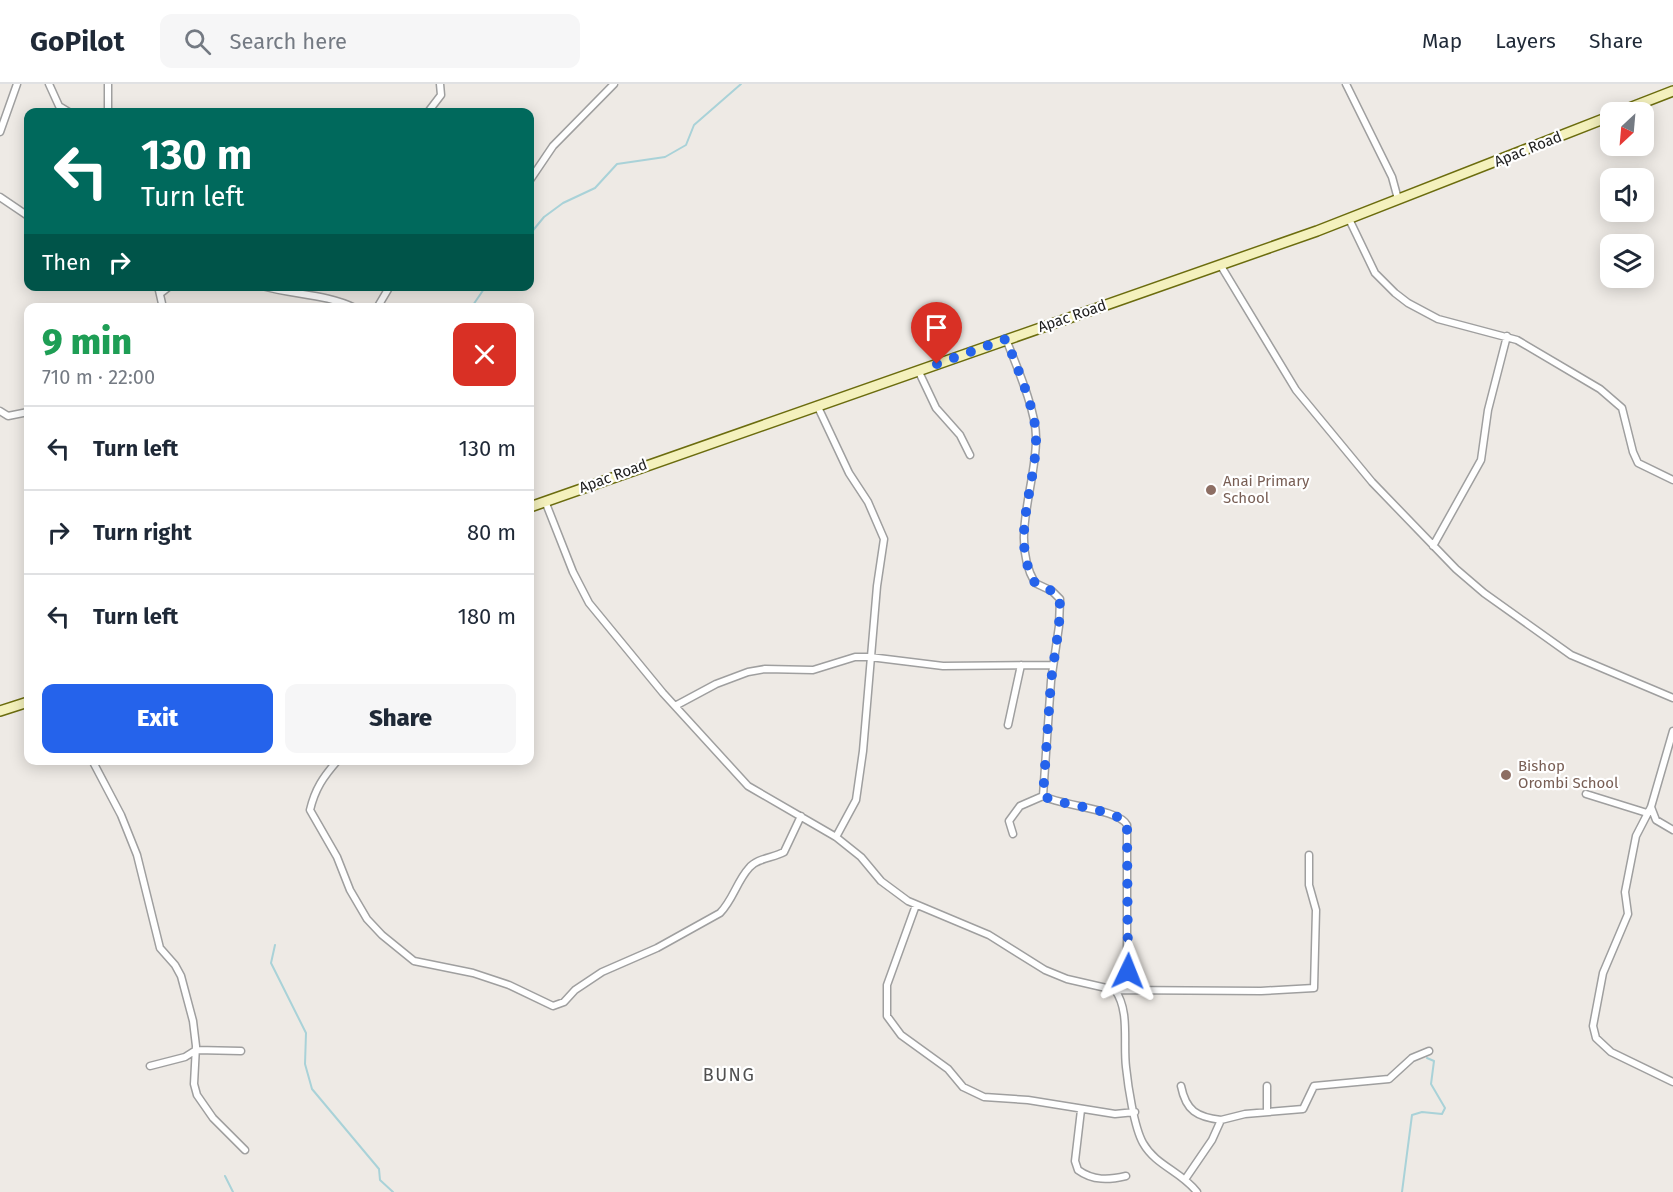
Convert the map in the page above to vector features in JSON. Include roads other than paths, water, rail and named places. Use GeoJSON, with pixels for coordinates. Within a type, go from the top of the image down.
{"type":"FeatureCollection","features":[{"type":"Feature","properties":{"kind":"main road"},"geometry":{"type":"LineString","coordinates":[[1645,102],[1673,91]]}},
{"type":"Feature","properties":{"kind":"main road","name":"Apac Road"},"geometry":{"type":"LineString","coordinates":[[534,505],[1006,339],[1221,266],[1349,219],[1600,120]]}},
{"type":"Feature","properties":{"kind":"main road"},"geometry":{"type":"LineString","coordinates":[[0,711],[24,703]]}},
{"type":"Feature","properties":{"kind":"street"},"geometry":{"type":"LineString","coordinates":[[0,132],[17,84]]}},
{"type":"Feature","properties":{"kind":"street"},"geometry":{"type":"LineString","coordinates":[[49,84],[59,106],[62,108]]}},
{"type":"Feature","properties":{"kind":"street"},"geometry":{"type":"LineString","coordinates":[[108,84],[108,108]]}},
{"type":"Feature","properties":{"kind":"street"},"geometry":{"type":"LineString","coordinates":[[431,108],[441,95],[440,84]]}},
{"type":"Feature","properties":{"kind":"street"},"geometry":{"type":"LineString","coordinates":[[534,174],[553,146],[614,84]]}},
{"type":"Feature","properties":{"kind":"street"},"geometry":{"type":"LineString","coordinates":[[1346,84],[1392,177],[1398,200]]}},
{"type":"Feature","properties":{"kind":"street"},"geometry":{"type":"LineString","coordinates":[[0,197],[24,213]]}},
{"type":"Feature","properties":{"kind":"street"},"geometry":{"type":"LineString","coordinates":[[1349,219],[1375,273],[1408,303],[1452,324],[1507,336],[1600,389],[1622,408],[1638,463],[1673,480]]}},
{"type":"Feature","properties":{"kind":"street"},"geometry":{"type":"LineString","coordinates":[[1221,266],[1296,390],[1372,482],[1433,546],[1484,593],[1571,655],[1673,698]]}},
{"type":"Feature","properties":{"kind":"street"},"geometry":{"type":"LineString","coordinates":[[282,291],[302,296],[332,297],[345,303]]}},
{"type":"Feature","properties":{"kind":"street"},"geometry":{"type":"LineString","coordinates":[[1433,546],[1483,454],[1488,410],[1507,336]]}},
{"type":"Feature","properties":{"kind":"street"},"geometry":{"type":"LineString","coordinates":[[1006,339],[1033,417],[1036,436],[1025,520],[1027,563],[1035,583],[1052,591],[1060,599],[1042,774],[1043,796]]}},
{"type":"Feature","properties":{"kind":"street"},"geometry":{"type":"LineString","coordinates":[[918,370],[936,408],[960,435],[970,455]]}},
{"type":"Feature","properties":{"kind":"street"},"geometry":{"type":"LineString","coordinates":[[817,405],[849,473],[868,502],[883,533],[884,549],[879,572],[863,751],[856,800],[836,837]]}},
{"type":"Feature","properties":{"kind":"street"},"geometry":{"type":"LineString","coordinates":[[0,411],[12,416],[24,413]]}},
{"type":"Feature","properties":{"kind":"street"},"geometry":{"type":"LineString","coordinates":[[545,501],[573,572],[589,603],[675,706],[748,786],[836,837],[861,857],[881,881],[916,905],[989,935],[1045,970],[1115,990],[1262,991],[1314,988],[1316,910],[1309,885],[1309,855]]}},
{"type":"Feature","properties":{"kind":"street"},"geometry":{"type":"LineString","coordinates":[[675,706],[716,684],[748,672],[765,669],[813,670],[838,661],[870,657],[943,666],[1053,665]]}},
{"type":"Feature","properties":{"kind":"street"},"geometry":{"type":"LineString","coordinates":[[1008,725],[1021,665]]}},
{"type":"Feature","properties":{"kind":"street"},"geometry":{"type":"LineString","coordinates":[[1673,731],[1649,810],[1636,836],[1626,886],[1629,906],[1627,922],[1603,973],[1593,1026],[1596,1038],[1611,1052],[1673,1082]]}},
{"type":"Feature","properties":{"kind":"street"},"geometry":{"type":"LineString","coordinates":[[95,765],[121,815],[137,855],[160,948],[179,971],[193,1021],[196,1050],[194,1084],[197,1095],[213,1118],[245,1150]]}},
{"type":"Feature","properties":{"kind":"street"},"geometry":{"type":"LineString","coordinates":[[334,765],[315,791],[310,810],[337,857],[350,890],[367,919],[382,935],[414,961],[473,973],[509,985],[553,1006],[564,1002],[575,990],[602,972],[657,948],[720,913],[728,905],[749,868],[756,862],[784,852],[801,816]]}},
{"type":"Feature","properties":{"kind":"street"},"geometry":{"type":"LineString","coordinates":[[1586,794],[1649,810],[1656,820],[1673,830]]}},
{"type":"Feature","properties":{"kind":"street"},"geometry":{"type":"LineString","coordinates":[[1013,834],[1009,821],[1014,811],[1043,796],[1060,803],[1118,816],[1127,825],[1127,989]]}},
{"type":"Feature","properties":{"kind":"street"},"geometry":{"type":"LineString","coordinates":[[916,905],[887,985],[885,1004],[887,1016],[901,1035],[948,1069],[971,1093],[984,1097],[1028,1100],[1115,1114],[1135,1112]]}},
{"type":"Feature","properties":{"kind":"street"},"geometry":{"type":"LineString","coordinates":[[1115,990],[1120,996],[1125,1020],[1126,1067],[1142,1142],[1153,1158],[1186,1178],[1197,1192]]}},
{"type":"Feature","properties":{"kind":"street"},"geometry":{"type":"LineString","coordinates":[[150,1066],[176,1060],[196,1050],[241,1051]]}},
{"type":"Feature","properties":{"kind":"street"},"geometry":{"type":"LineString","coordinates":[[1181,1086],[1185,1103],[1193,1113],[1221,1120],[1267,1112],[1303,1109],[1314,1086],[1389,1079],[1412,1058],[1429,1051]]}},
{"type":"Feature","properties":{"kind":"street"},"geometry":{"type":"LineString","coordinates":[[1267,1086],[1267,1112]]}},
{"type":"Feature","properties":{"kind":"street"},"geometry":{"type":"LineString","coordinates":[[1081,1110],[1075,1161],[1078,1170],[1092,1178],[1105,1180],[1126,1176]]}},
{"type":"Feature","properties":{"kind":"street"},"geometry":{"type":"LineString","coordinates":[[1186,1178],[1212,1140],[1221,1120]]}},
{"type":"Feature","properties":{"kind":"waterway"},"geometry":{"type":"LineString","coordinates":[[534,229],[544,217],[563,203],[595,188],[617,164],[665,157],[686,145],[694,125],[741,84]]}},
{"type":"Feature","properties":{"kind":"waterway"},"geometry":{"type":"LineString","coordinates":[[474,303],[483,291]]}},
{"type":"Feature","properties":{"kind":"waterway"},"geometry":{"type":"LineString","coordinates":[[275,945],[271,963],[306,1033],[305,1064],[312,1089],[379,1169],[380,1180],[393,1192]]}},
{"type":"Feature","properties":{"kind":"waterway"},"geometry":{"type":"LineString","coordinates":[[1402,1192],[1412,1115],[1422,1112],[1442,1114],[1445,1108],[1431,1084],[1434,1061],[1427,1058]]}},
{"type":"Feature","properties":{"kind":"waterway"},"geometry":{"type":"LineString","coordinates":[[225,1176],[233,1192]]}},
{"type":"Feature","properties":{"kind":"place","name":"Anai Primary School"},"geometry":{"type":"Point","coordinates":[1211,490]}},
{"type":"Feature","properties":{"kind":"place","name":"Bishop Orombi School"},"geometry":{"type":"Point","coordinates":[1506,775]}},
{"type":"Feature","properties":{"kind":"district","name":"BUNG"},"geometry":{"type":"Point","coordinates":[729,1075]}}]}
